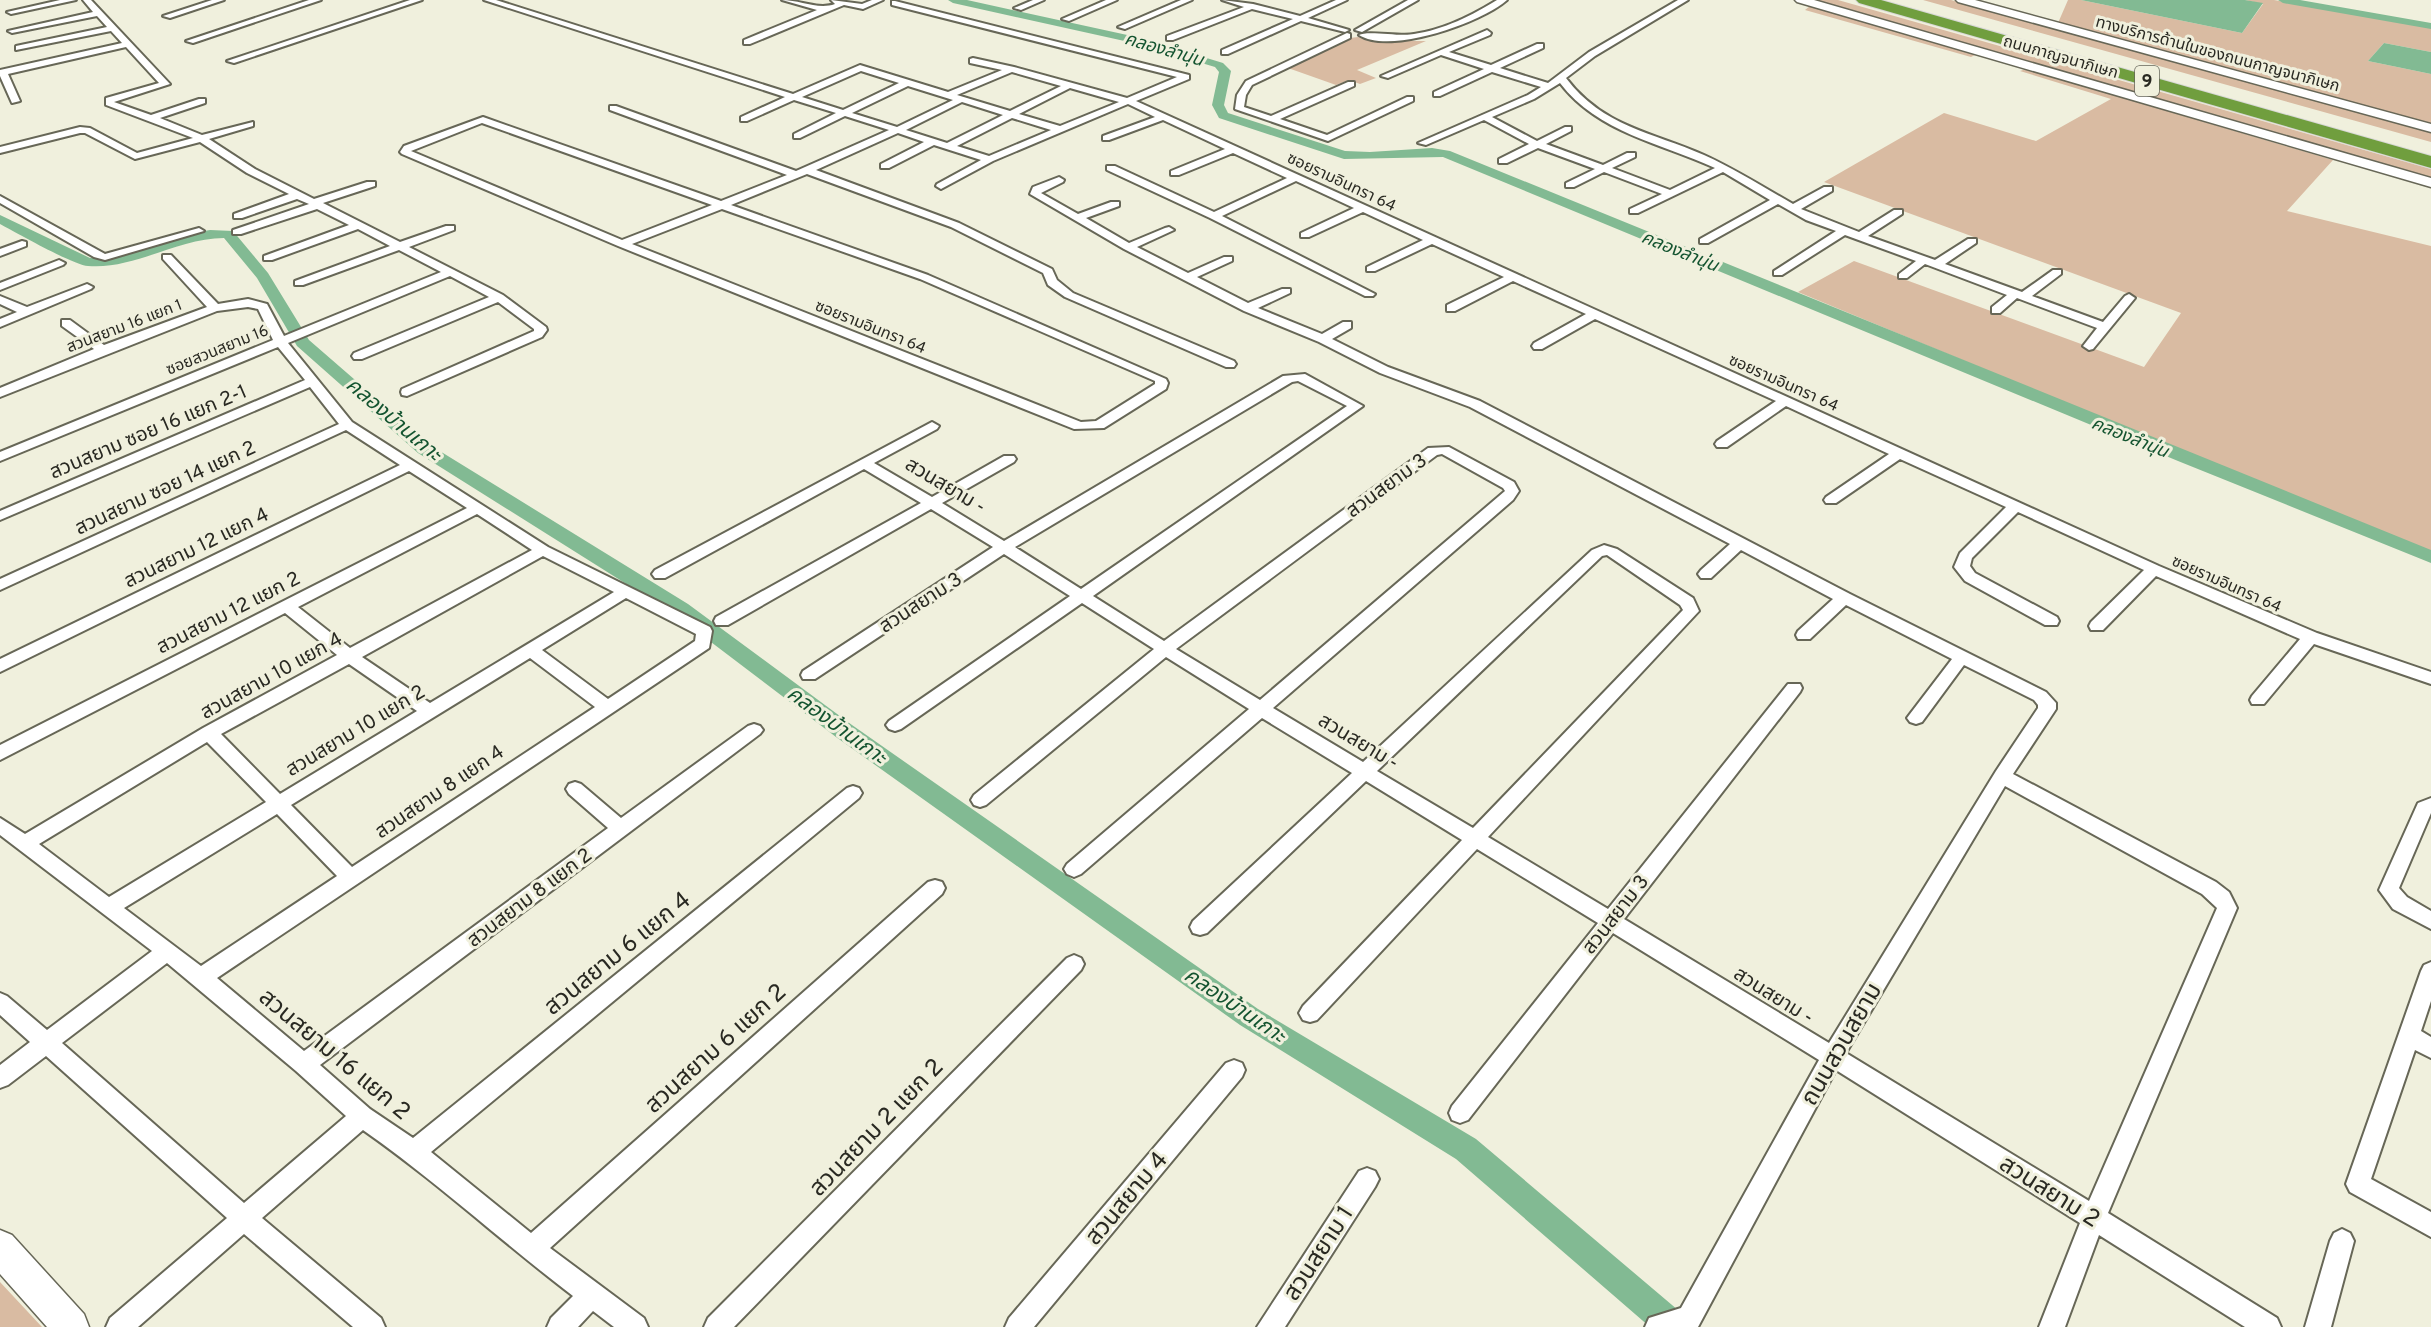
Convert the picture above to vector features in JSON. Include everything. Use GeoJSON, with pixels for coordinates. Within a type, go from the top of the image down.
{"type":"FeatureCollection","features":[{"type":"Feature","properties":{"kind":"highway","name":"ถนนกาญจนาภิเษก"},"geometry":{"type":"LineString","coordinates":[[1864,0],[2431,162]]}},
{"type":"Feature","properties":{"kind":"highway","name":"ถนนกาญจนาภิเษก"},"geometry":{"type":"LineString","coordinates":[[1898,0],[2431,149]]}},
{"type":"Feature","properties":{"kind":"main road"},"geometry":{"type":"LineString","coordinates":[[1801,0],[2431,183]]}},
{"type":"Feature","properties":{"kind":"main road","name":"ทางบริการด้านในของถนนกาญจนาภิเษก"},"geometry":{"type":"LineString","coordinates":[[1962,0],[2431,128]]}},
{"type":"Feature","properties":{"kind":"main road"},"geometry":{"type":"LineString","coordinates":[[0,1247],[71,1327]]}},
{"type":"Feature","properties":{"kind":"street"},"geometry":{"type":"LineString","coordinates":[[11,12],[72,0]]}},
{"type":"Feature","properties":{"kind":"street"},"geometry":{"type":"LineString","coordinates":[[87,0],[126,45],[165,84],[107,102],[202,139],[251,171],[499,297],[541,330],[538,334],[407,392]]}},
{"type":"Feature","properties":{"kind":"street"},"geometry":{"type":"LineString","coordinates":[[167,16],[220,0]]}},
{"type":"Feature","properties":{"kind":"street"},"geometry":{"type":"LineString","coordinates":[[190,41],[317,0]]}},
{"type":"Feature","properties":{"kind":"street"},"geometry":{"type":"LineString","coordinates":[[231,62],[418,0]]}},
{"type":"Feature","properties":{"kind":"street"},"geometry":{"type":"LineString","coordinates":[[488,0],[989,159]]}},
{"type":"Feature","properties":{"kind":"street"},"geometry":{"type":"LineString","coordinates":[[786,0],[825,10]]}},
{"type":"Feature","properties":{"kind":"street"},"geometry":{"type":"LineString","coordinates":[[828,0],[863,7],[879,0]]}},
{"type":"Feature","properties":{"kind":"street"},"geometry":{"type":"LineString","coordinates":[[1018,8],[1040,0]]}},
{"type":"Feature","properties":{"kind":"street"},"geometry":{"type":"LineString","coordinates":[[1066,19],[1113,0]]}},
{"type":"Feature","properties":{"kind":"street"},"geometry":{"type":"LineString","coordinates":[[1122,27],[1188,0]]}},
{"type":"Feature","properties":{"kind":"street"},"geometry":{"type":"LineString","coordinates":[[1226,0],[1346,33],[1361,32],[1397,39],[1426,36],[1490,9],[1503,0]]}},
{"type":"Feature","properties":{"kind":"street"},"geometry":{"type":"LineString","coordinates":[[1170,38],[1269,0]]}},
{"type":"Feature","properties":{"kind":"street"},"geometry":{"type":"LineString","coordinates":[[1225,52],[1343,0]]}},
{"type":"Feature","properties":{"kind":"street"},"geometry":{"type":"LineString","coordinates":[[1361,32],[1414,0]]}},
{"type":"Feature","properties":{"kind":"street"},"geometry":{"type":"LineString","coordinates":[[1423,143],[1531,97],[1561,78],[1577,63],[1684,0]]}},
{"type":"Feature","properties":{"kind":"street"},"geometry":{"type":"LineString","coordinates":[[747,42],[843,3]]}},
{"type":"Feature","properties":{"kind":"street"},"geometry":{"type":"LineString","coordinates":[[895,3],[1186,77],[989,159],[941,186]]}},
{"type":"Feature","properties":{"kind":"street"},"geometry":{"type":"LineString","coordinates":[[12,31],[99,13]]}},
{"type":"Feature","properties":{"kind":"street"},"geometry":{"type":"LineString","coordinates":[[19,48],[113,28]]}},
{"type":"Feature","properties":{"kind":"street"},"geometry":{"type":"LineString","coordinates":[[1346,33],[1249,82],[1238,103],[1240,110],[1328,138],[1410,99]]}},
{"type":"Feature","properties":{"kind":"street"},"geometry":{"type":"LineString","coordinates":[[1385,76],[1487,33]]}},
{"type":"Feature","properties":{"kind":"street"},"geometry":{"type":"LineString","coordinates":[[15,101],[1,72],[126,45]]}},
{"type":"Feature","properties":{"kind":"street"},"geometry":{"type":"LineString","coordinates":[[1437,94],[1540,46]]}},
{"type":"Feature","properties":{"kind":"street"},"geometry":{"type":"LineString","coordinates":[[1442,52],[1548,86]]}},
{"type":"Feature","properties":{"kind":"street","name":"ซอยรามอินทรา 64"},"geometry":{"type":"LineString","coordinates":[[973,61],[1011,69],[1130,102],[2154,569],[2311,637],[2431,678]]}},
{"type":"Feature","properties":{"kind":"street"},"geometry":{"type":"LineString","coordinates":[[744,119],[860,68],[1062,130]]}},
{"type":"Feature","properties":{"kind":"street"},"geometry":{"type":"LineString","coordinates":[[949,95],[1011,69]]}},
{"type":"Feature","properties":{"kind":"street"},"geometry":{"type":"LineString","coordinates":[[1561,78],[1582,104],[1601,117],[1723,168],[1792,209],[1844,231],[2105,327]]}},
{"type":"Feature","properties":{"kind":"street"},"geometry":{"type":"LineString","coordinates":[[797,136],[908,82]]}},
{"type":"Feature","properties":{"kind":"street"},"geometry":{"type":"LineString","coordinates":[[1271,120],[1352,84]]}},
{"type":"Feature","properties":{"kind":"street"},"geometry":{"type":"LineString","coordinates":[[948,146],[1070,85]]}},
{"type":"Feature","properties":{"kind":"street"},"geometry":{"type":"LineString","coordinates":[[622,244],[802,173],[901,130],[962,99]]}},
{"type":"Feature","properties":{"kind":"street"},"geometry":{"type":"LineString","coordinates":[[151,118],[202,101]]}},
{"type":"Feature","properties":{"kind":"street"},"geometry":{"type":"LineString","coordinates":[[613,108],[955,225],[1048,271],[1049,279],[1054,285],[1069,295],[1230,364]]}},
{"type":"Feature","properties":{"kind":"street"},"geometry":{"type":"LineString","coordinates":[[1106,138],[1163,117]]}},
{"type":"Feature","properties":{"kind":"street"},"geometry":{"type":"LineString","coordinates":[[1485,117],[1538,144],[1670,193]]}},
{"type":"Feature","properties":{"kind":"street","name":"ซอยรามอินทรา 64"},"geometry":{"type":"LineString","coordinates":[[481,119],[723,205],[924,277],[1160,379],[1161,386],[1099,425],[1078,426],[622,244],[405,150],[481,119]]}},
{"type":"Feature","properties":{"kind":"street"},"geometry":{"type":"LineString","coordinates":[[0,150],[87,130],[135,156],[141,156],[250,123]]}},
{"type":"Feature","properties":{"kind":"street"},"geometry":{"type":"LineString","coordinates":[[1503,160],[1568,129]]}},
{"type":"Feature","properties":{"kind":"street"},"geometry":{"type":"LineString","coordinates":[[885,166],[933,141]]}},
{"type":"Feature","properties":{"kind":"street"},"geometry":{"type":"LineString","coordinates":[[1175,173],[1233,149]]}},
{"type":"Feature","properties":{"kind":"street"},"geometry":{"type":"LineString","coordinates":[[1570,185],[1631,155]]}},
{"type":"Feature","properties":{"kind":"street"},"geometry":{"type":"LineString","coordinates":[[1111,168],[1214,216],[1369,294]]}},
{"type":"Feature","properties":{"kind":"street"},"geometry":{"type":"LineString","coordinates":[[1634,211],[1723,168]]}},
{"type":"Feature","properties":{"kind":"street"},"geometry":{"type":"LineString","coordinates":[[1214,216],[1295,177]]}},
{"type":"Feature","properties":{"kind":"street"},"geometry":{"type":"LineString","coordinates":[[1059,180],[1038,189],[1035,194],[1128,247],[1248,308],[1323,339],[1384,370],[1475,404],[1961,658],[1916,718]]}},
{"type":"Feature","properties":{"kind":"street"},"geometry":{"type":"LineString","coordinates":[[237,232],[371,184]]}},
{"type":"Feature","properties":{"kind":"street"},"geometry":{"type":"LineString","coordinates":[[1792,209],[1828,189]]}},
{"type":"Feature","properties":{"kind":"street"},"geometry":{"type":"LineString","coordinates":[[238,216],[297,195]]}},
{"type":"Feature","properties":{"kind":"street"},"geometry":{"type":"LineString","coordinates":[[0,199],[105,257],[199,231]]}},
{"type":"Feature","properties":{"kind":"street"},"geometry":{"type":"LineString","coordinates":[[1704,241],[1776,201]]}},
{"type":"Feature","properties":{"kind":"street"},"geometry":{"type":"LineString","coordinates":[[1077,219],[1115,204]]}},
{"type":"Feature","properties":{"kind":"street"},"geometry":{"type":"LineString","coordinates":[[1305,235],[1363,208]]}},
{"type":"Feature","properties":{"kind":"street"},"geometry":{"type":"LineString","coordinates":[[1860,236],[1898,212]]}},
{"type":"Feature","properties":{"kind":"street"},"geometry":{"type":"LineString","coordinates":[[268,258],[357,226]]}},
{"type":"Feature","properties":{"kind":"street"},"geometry":{"type":"LineString","coordinates":[[299,283],[450,228]]}},
{"type":"Feature","properties":{"kind":"street"},"geometry":{"type":"LineString","coordinates":[[1128,247],[1169,230]]}},
{"type":"Feature","properties":{"kind":"street"},"geometry":{"type":"LineString","coordinates":[[1778,273],[1844,231]]}},
{"type":"Feature","properties":{"kind":"street"},"geometry":{"type":"LineString","coordinates":[[1371,269],[1432,240]]}},
{"type":"Feature","properties":{"kind":"street"},"geometry":{"type":"LineString","coordinates":[[1903,276],[1972,241]]}},
{"type":"Feature","properties":{"kind":"street"},"geometry":{"type":"LineString","coordinates":[[0,253],[22,244]]}},
{"type":"Feature","properties":{"kind":"street"},"geometry":{"type":"LineString","coordinates":[[167,257],[215,308]]}},
{"type":"Feature","properties":{"kind":"street"},"geometry":{"type":"LineString","coordinates":[[1188,277],[1228,259]]}},
{"type":"Feature","properties":{"kind":"street"},"geometry":{"type":"LineString","coordinates":[[0,287],[58,262]]}},
{"type":"Feature","properties":{"kind":"street"},"geometry":{"type":"LineString","coordinates":[[1996,310],[2057,272]]}},
{"type":"Feature","properties":{"kind":"street","name":"ซอยสวนสยาม 16"},"geometry":{"type":"LineString","coordinates":[[0,457],[448,273]]}},
{"type":"Feature","properties":{"kind":"street"},"geometry":{"type":"LineString","coordinates":[[1451,308],[1513,277]]}},
{"type":"Feature","properties":{"kind":"street"},"geometry":{"type":"LineString","coordinates":[[0,323],[87,287]]}},
{"type":"Feature","properties":{"kind":"street"},"geometry":{"type":"LineString","coordinates":[[1248,308],[1286,291]]}},
{"type":"Feature","properties":{"kind":"street"},"geometry":{"type":"LineString","coordinates":[[358,356],[499,297]]}},
{"type":"Feature","properties":{"kind":"street"},"geometry":{"type":"LineString","coordinates":[[2089,346],[2129,298]]}},
{"type":"Feature","properties":{"kind":"street"},"geometry":{"type":"LineString","coordinates":[[0,300],[28,312]]}},
{"type":"Feature","properties":{"kind":"street","name":"สวนสยาม 16 แยก 1"},"geometry":{"type":"LineString","coordinates":[[0,393],[103,350],[215,308],[248,303],[263,307],[285,339]]}},
{"type":"Feature","properties":{"kind":"street"},"geometry":{"type":"LineString","coordinates":[[1538,346],[1594,314]]}},
{"type":"Feature","properties":{"kind":"street"},"geometry":{"type":"LineString","coordinates":[[66,323],[103,350]]}},
{"type":"Feature","properties":{"kind":"street"},"geometry":{"type":"LineString","coordinates":[[1323,339],[1347,325]]}},
{"type":"Feature","properties":{"kind":"street"},"geometry":{"type":"LineString","coordinates":[[285,339],[312,382],[347,424],[543,550],[625,592]]}},
{"type":"Feature","properties":{"kind":"street","name":"สวนสยาม 3"},"geometry":{"type":"LineString","coordinates":[[809,675],[1004,547],[1288,379],[1300,377],[1356,406],[895,725]]}},
{"type":"Feature","properties":{"kind":"street","name":"สวนสยาม ซอย 16 แยก 2-1"},"geometry":{"type":"LineString","coordinates":[[0,516],[312,382]]}},
{"type":"Feature","properties":{"kind":"street"},"geometry":{"type":"LineString","coordinates":[[1722,444],[1785,400]]}},
{"type":"Feature","properties":{"kind":"street","name":"สวนสยาม ซอย 14 แยก 2"},"geometry":{"type":"LineString","coordinates":[[0,585],[347,424]]}},
{"type":"Feature","properties":{"kind":"street"},"geometry":{"type":"LineString","coordinates":[[660,574],[932,426]]}},
{"type":"Feature","properties":{"kind":"street","name":"สวนสยาม 3"},"geometry":{"type":"LineString","coordinates":[[980,800],[1166,648],[1433,451],[1443,450],[1509,485],[1512,491],[1508,497],[1074,869]]}},
{"type":"Feature","properties":{"kind":"street"},"geometry":{"type":"LineString","coordinates":[[1831,500],[1899,453]]}},
{"type":"Feature","properties":{"kind":"street"},"geometry":{"type":"LineString","coordinates":[[722,621],[1009,459]]}},
{"type":"Feature","properties":{"kind":"street","name":"สวนสยาม -"},"geometry":{"type":"LineString","coordinates":[[864,463],[934,503],[1262,709],[1477,838],[1832,1057]]}},
{"type":"Feature","properties":{"kind":"street","name":"สวนสยาม 12 แยก 4"},"geometry":{"type":"LineString","coordinates":[[0,666],[410,465]]}},
{"type":"Feature","properties":{"kind":"street"},"geometry":{"type":"LineString","coordinates":[[2016,506],[1965,556],[1962,567],[1970,577],[2051,621]]}},
{"type":"Feature","properties":{"kind":"street","name":"สวนสยาม 12 แยก 2"},"geometry":{"type":"LineString","coordinates":[[0,753],[476,508]]}},
{"type":"Feature","properties":{"kind":"street"},"geometry":{"type":"LineString","coordinates":[[1706,574],[1740,543]]}},
{"type":"Feature","properties":{"kind":"street","name":"สวนสยาม 10 แยก 4"},"geometry":{"type":"LineString","coordinates":[[8,833],[209,733],[543,550]]}},
{"type":"Feature","properties":{"kind":"street"},"geometry":{"type":"LineString","coordinates":[[1200,927],[1597,553],[1604,550],[1612,552],[1687,602],[1691,611],[1310,1013]]}},
{"type":"Feature","properties":{"kind":"street"},"geometry":{"type":"LineString","coordinates":[[2097,626],[2154,569]]}},
{"type":"Feature","properties":{"kind":"street","name":"สวนสยาม 8 แยก 4"},"geometry":{"type":"LineString","coordinates":[[201,977],[703,644],[704,631],[625,592]]}},
{"type":"Feature","properties":{"kind":"street","name":"สวนสยาม 10 แยก 2"},"geometry":{"type":"LineString","coordinates":[[109,907],[625,592]]}},
{"type":"Feature","properties":{"kind":"street"},"geometry":{"type":"LineString","coordinates":[[1804,635],[1844,598]]}},
{"type":"Feature","properties":{"kind":"street"},"geometry":{"type":"LineString","coordinates":[[286,606],[350,656],[429,711]]}},
{"type":"Feature","properties":{"kind":"street"},"geometry":{"type":"LineString","coordinates":[[2258,700],[2311,637]]}},
{"type":"Feature","properties":{"kind":"street"},"geometry":{"type":"LineString","coordinates":[[531,650],[607,706]]}},
{"type":"Feature","properties":{"kind":"street","name":"ถนนสวนสยาม"},"geometry":{"type":"LineString","coordinates":[[1658,1327],[1689,1321],[1832,1057],[2002,776],[2047,709],[2047,703],[2040,696],[1961,658]]}},
{"type":"Feature","properties":{"kind":"street","name":"สวนสยาม 3"},"geometry":{"type":"LineString","coordinates":[[1460,1113],[1794,688]]}},
{"type":"Feature","properties":{"kind":"street","name":"สวนสยาม 8 แยก 2"},"geometry":{"type":"LineString","coordinates":[[304,1064],[754,730]]}},
{"type":"Feature","properties":{"kind":"street"},"geometry":{"type":"LineString","coordinates":[[209,733],[351,878]]}},
{"type":"Feature","properties":{"kind":"street"},"geometry":{"type":"LineString","coordinates":[[2002,776],[2210,888],[2222,898],[2227,909],[2094,1217],[2052,1327]]}},
{"type":"Feature","properties":{"kind":"street"},"geometry":{"type":"LineString","coordinates":[[575,789],[621,829]]}},
{"type":"Feature","properties":{"kind":"street","name":"สวนสยาม 6 แยก 4"},"geometry":{"type":"LineString","coordinates":[[414,1152],[853,793]]}},
{"type":"Feature","properties":{"kind":"street"},"geometry":{"type":"LineString","coordinates":[[2431,805],[2424,808],[2389,891],[2400,903],[2431,921]]}},
{"type":"Feature","properties":{"kind":"street","name":"สวนสยาม 16 แยก 2"},"geometry":{"type":"LineString","coordinates":[[8,833],[201,977],[362,1116],[414,1152],[531,1250],[635,1327]]}},
{"type":"Feature","properties":{"kind":"street","name":"สวนสยาม 6 แยก 2"},"geometry":{"type":"LineString","coordinates":[[531,1250],[935,888]]}},
{"type":"Feature","properties":{"kind":"street"},"geometry":{"type":"LineString","coordinates":[[0,1078],[166,952]]}},
{"type":"Feature","properties":{"kind":"street","name":"สวนสยาม 2 แยก 2"},"geometry":{"type":"LineString","coordinates":[[717,1327],[1074,964]]}},
{"type":"Feature","properties":{"kind":"street"},"geometry":{"type":"LineString","coordinates":[[2431,971],[2358,1184],[2431,1225]]}},
{"type":"Feature","properties":{"kind":"street"},"geometry":{"type":"LineString","coordinates":[[0,1002],[244,1218],[372,1327]]}},
{"type":"Feature","properties":{"kind":"street"},"geometry":{"type":"LineString","coordinates":[[2408,1035],[2431,1048]]}},
{"type":"Feature","properties":{"kind":"street","name":"สวนสยาม 2"},"geometry":{"type":"LineString","coordinates":[[1832,1057],[2094,1217],[2268,1327]]}},
{"type":"Feature","properties":{"kind":"street","name":"สวนสยาม 4"},"geometry":{"type":"LineString","coordinates":[[1018,1327],[1234,1070]]}},
{"type":"Feature","properties":{"kind":"street"},"geometry":{"type":"LineString","coordinates":[[119,1327],[362,1116]]}},
{"type":"Feature","properties":{"kind":"street","name":"สวนสยาม 1"},"geometry":{"type":"LineString","coordinates":[[1270,1327],[1367,1179]]}},
{"type":"Feature","properties":{"kind":"street"},"geometry":{"type":"LineString","coordinates":[[2318,1327],[2342,1241]]}},
{"type":"Feature","properties":{"kind":"street"},"geometry":{"type":"LineString","coordinates":[[560,1327],[591,1296]]}},
{"type":"Feature","properties":{"kind":"shaded area"},"geometry":{"type":"Polygon","coordinates":[[[1808,0],[1838,0],[2431,169],[2431,181],[1808,0]]]}},
{"type":"Feature","properties":{"kind":"shaded area"},"geometry":{"type":"Polygon","coordinates":[[[1923,0],[1951,0],[2431,131],[2431,142],[1923,0]]]}},
{"type":"Feature","properties":{"kind":"shaded area"},"geometry":{"type":"Polygon","coordinates":[[[2068,0],[2081,0],[2242,33],[2263,4],[2245,0],[2274,0],[2431,28],[2431,52],[2384,43],[2368,61],[2431,74],[2431,124],[2058,23],[2068,0]]]}},
{"type":"Feature","properties":{"kind":"shaded area"},"geometry":{"type":"Polygon","coordinates":[[[2081,0],[2245,0],[2263,3],[2242,33],[2081,0]]]}},
{"type":"Feature","properties":{"kind":"shaded area"},"geometry":{"type":"Polygon","coordinates":[[[1810,6],[1977,54],[1971,57],[1805,10],[1810,6]]]}},
{"type":"Feature","properties":{"kind":"shaded area"},"geometry":{"type":"Polygon","coordinates":[[[1350,38],[1426,41],[1357,70],[1376,78],[1360,84],[1349,80],[1336,85],[1288,68],[1350,38]]]}},
{"type":"Feature","properties":{"kind":"shaded area"},"geometry":{"type":"Polygon","coordinates":[[[2384,43],[2431,52],[2431,74],[2368,61],[2384,43]]]}},
{"type":"Feature","properties":{"kind":"shaded area"},"geometry":{"type":"Polygon","coordinates":[[[2026,69],[2333,160],[2287,211],[2431,246],[2431,551],[2305,502],[1798,292],[1854,261],[2144,367],[2181,313],[1824,182],[1944,113],[2036,141],[2111,99],[2020,71],[2026,69]]]}},
{"type":"Feature","properties":{"kind":"shaded area"},"geometry":{"type":"Polygon","coordinates":[[[0,1282],[42,1327],[0,1327],[0,1282]]]}},
{"type":"Feature","properties":{"kind":"waterway","name":"คลองลำนุ่น"},"geometry":{"type":"LineString","coordinates":[[953,0],[1141,41],[1219,65],[1225,71],[1218,105],[1223,115],[1344,155],[1370,156],[1432,152],[1446,154],[2184,458],[2431,557]]}},
{"type":"Feature","properties":{"kind":"waterway"},"geometry":{"type":"LineString","coordinates":[[2283,0],[2431,26]]}},
{"type":"Feature","properties":{"kind":"waterway","name":"คลองบ้านเกาะ"},"geometry":{"type":"LineString","coordinates":[[0,219],[88,262],[124,257],[193,237],[228,234],[263,276],[303,343],[424,449],[681,609],[844,731],[1249,1017],[1466,1149],[1674,1327]]}}]}
